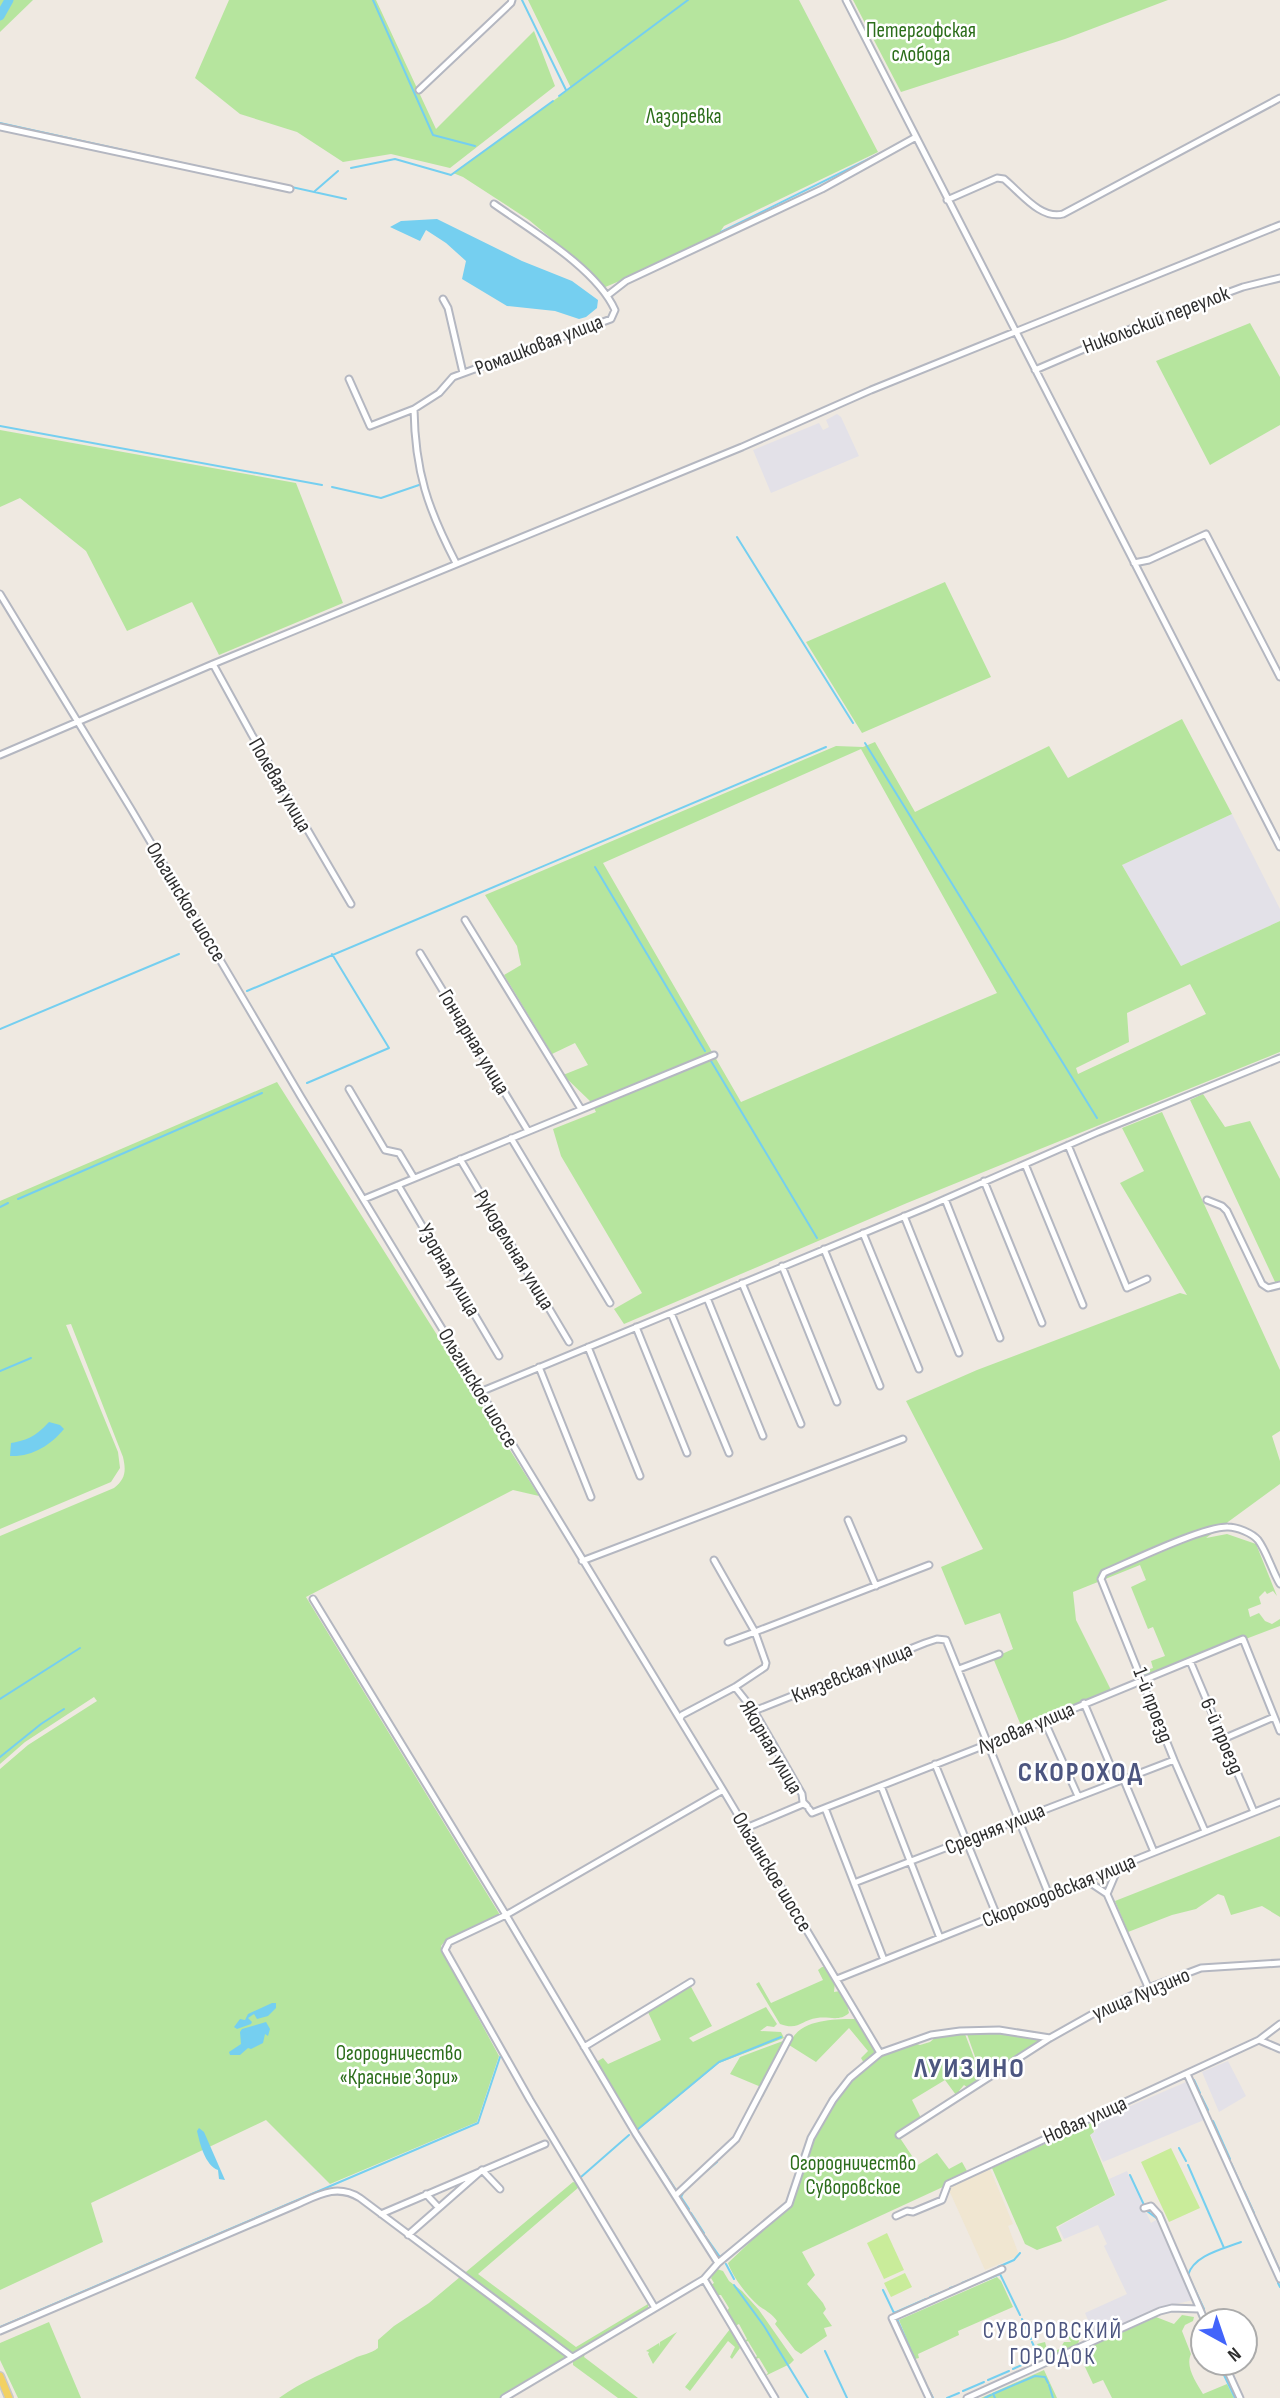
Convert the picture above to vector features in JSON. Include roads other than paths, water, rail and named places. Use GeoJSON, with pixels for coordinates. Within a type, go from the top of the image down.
{"type":"FeatureCollection","features":[{"type":"Feature","properties":{"kind":"main road"},"geometry":{"type":"LineString","coordinates":[[0,2376],[9,2398]]}},
{"type":"Feature","properties":{"kind":"street"},"geometry":{"type":"LineString","coordinates":[[419,90],[512,0]]}},
{"type":"Feature","properties":{"kind":"street"},"geometry":{"type":"LineString","coordinates":[[846,0],[1280,847]]}},
{"type":"Feature","properties":{"kind":"street"},"geometry":{"type":"LineString","coordinates":[[947,200],[994,180],[1004,179],[1044,213],[1053,216],[1063,214],[1280,99]]}},
{"type":"Feature","properties":{"kind":"street"},"geometry":{"type":"LineString","coordinates":[[0,127],[290,189]]}},
{"type":"Feature","properties":{"kind":"street"},"geometry":{"type":"LineString","coordinates":[[608,295],[626,281],[822,189],[916,137]]}},
{"type":"Feature","properties":{"kind":"street","name":"Ромашковая улица"},"geometry":{"type":"LineString","coordinates":[[349,379],[370,426],[414,409],[439,393],[453,377],[611,318],[615,310],[603,288],[556,247],[494,204]]}},
{"type":"Feature","properties":{"kind":"street"},"geometry":{"type":"LineString","coordinates":[[0,755],[213,664],[742,447],[871,390],[1280,225]]}},
{"type":"Feature","properties":{"kind":"street","name":"Никольский переулок"},"geometry":{"type":"LineString","coordinates":[[1035,370],[1230,291],[1280,278]]}},
{"type":"Feature","properties":{"kind":"street","name":"Ромашковая улица"},"geometry":{"type":"LineString","coordinates":[[443,299],[448,308],[463,373]]}},
{"type":"Feature","properties":{"kind":"street"},"geometry":{"type":"LineString","coordinates":[[414,409],[423,489],[456,564]]}},
{"type":"Feature","properties":{"kind":"street"},"geometry":{"type":"LineString","coordinates":[[1134,563],[1149,560],[1206,534],[1280,677]]}},
{"type":"Feature","properties":{"kind":"street","name":"Ольгинское шоссе"},"geometry":{"type":"LineString","coordinates":[[0,594],[880,2053]]}},
{"type":"Feature","properties":{"kind":"street","name":"Полевая улица"},"geometry":{"type":"LineString","coordinates":[[213,664],[245,724],[351,904]]}},
{"type":"Feature","properties":{"kind":"street"},"geometry":{"type":"LineString","coordinates":[[465,920],[581,1109]]}},
{"type":"Feature","properties":{"kind":"street","name":"Гончарная улица"},"geometry":{"type":"LineString","coordinates":[[420,953],[527,1131]]}},
{"type":"Feature","properties":{"kind":"street"},"geometry":{"type":"LineString","coordinates":[[364,1199],[714,1055]]}},
{"type":"Feature","properties":{"kind":"street"},"geometry":{"type":"LineString","coordinates":[[480,1392],[1280,1058]]}},
{"type":"Feature","properties":{"kind":"street"},"geometry":{"type":"LineString","coordinates":[[349,1089],[385,1150],[399,1153],[414,1178]]}},
{"type":"Feature","properties":{"kind":"street"},"geometry":{"type":"LineString","coordinates":[[511,1138],[610,1303]]}},
{"type":"Feature","properties":{"kind":"street"},"geometry":{"type":"LineString","coordinates":[[1068,1145],[1127,1287],[1147,1279]]}},
{"type":"Feature","properties":{"kind":"street","name":"Рукодельная улица"},"geometry":{"type":"LineString","coordinates":[[460,1159],[569,1342]]}},
{"type":"Feature","properties":{"kind":"street"},"geometry":{"type":"LineString","coordinates":[[1025,1164],[1083,1304]]}},
{"type":"Feature","properties":{"kind":"street"},"geometry":{"type":"LineString","coordinates":[[984,1181],[1042,1323]]}},
{"type":"Feature","properties":{"kind":"street","name":"Узорная улица"},"geometry":{"type":"LineString","coordinates":[[398,1185],[499,1356]]}},
{"type":"Feature","properties":{"kind":"street"},"geometry":{"type":"LineString","coordinates":[[945,1199],[1000,1338]]}},
{"type":"Feature","properties":{"kind":"street"},"geometry":{"type":"LineString","coordinates":[[1207,1200],[1222,1206],[1227,1212],[1262,1283],[1268,1288],[1280,1285]]}},
{"type":"Feature","properties":{"kind":"street"},"geometry":{"type":"LineString","coordinates":[[904,1216],[959,1353]]}},
{"type":"Feature","properties":{"kind":"street"},"geometry":{"type":"LineString","coordinates":[[863,1233],[919,1369]]}},
{"type":"Feature","properties":{"kind":"street"},"geometry":{"type":"LineString","coordinates":[[824,1250],[880,1386]]}},
{"type":"Feature","properties":{"kind":"street"},"geometry":{"type":"LineString","coordinates":[[782,1266],[837,1402]]}},
{"type":"Feature","properties":{"kind":"street"},"geometry":{"type":"LineString","coordinates":[[742,1283],[801,1424]]}},
{"type":"Feature","properties":{"kind":"street"},"geometry":{"type":"LineString","coordinates":[[707,1298],[763,1436]]}},
{"type":"Feature","properties":{"kind":"street"},"geometry":{"type":"LineString","coordinates":[[671,1312],[729,1453]]}},
{"type":"Feature","properties":{"kind":"street"},"geometry":{"type":"LineString","coordinates":[[636,1327],[687,1453]]}},
{"type":"Feature","properties":{"kind":"street"},"geometry":{"type":"LineString","coordinates":[[588,1347],[640,1476]]}},
{"type":"Feature","properties":{"kind":"street"},"geometry":{"type":"LineString","coordinates":[[539,1367],[592,1497]]}},
{"type":"Feature","properties":{"kind":"street"},"geometry":{"type":"LineString","coordinates":[[582,1561],[903,1439]]}},
{"type":"Feature","properties":{"kind":"street"},"geometry":{"type":"LineString","coordinates":[[848,1520],[876,1586]]}},
{"type":"Feature","properties":{"kind":"street","name":"1-й проезд"},"geometry":{"type":"LineString","coordinates":[[1205,1831],[1101,1579],[1104,1573],[1215,1529],[1228,1527],[1252,1535],[1258,1540],[1280,1584]]}},
{"type":"Feature","properties":{"kind":"street"},"geometry":{"type":"LineString","coordinates":[[680,1719],[682,1715],[735,1687],[765,1667],[766,1662],[755,1632],[714,1560]]}},
{"type":"Feature","properties":{"kind":"street"},"geometry":{"type":"LineString","coordinates":[[728,1642],[929,1565]]}},
{"type":"Feature","properties":{"kind":"street"},"geometry":{"type":"LineString","coordinates":[[313,1599],[636,2134],[718,2263]]}},
{"type":"Feature","properties":{"kind":"street","name":"Князевская улица"},"geometry":{"type":"LineString","coordinates":[[754,1712],[941,1639],[949,1643],[959,1669]]}},
{"type":"Feature","properties":{"kind":"street","name":"Луговая улица"},"geometry":{"type":"LineString","coordinates":[[746,1828],[803,1804],[812,1813],[1243,1639],[1274,1717]]}},
{"type":"Feature","properties":{"kind":"street"},"geometry":{"type":"LineString","coordinates":[[999,1654],[959,1669],[1049,1895]]}},
{"type":"Feature","properties":{"kind":"street","name":"6-й проезд"},"geometry":{"type":"LineString","coordinates":[[1190,1661],[1254,1812]]}},
{"type":"Feature","properties":{"kind":"street","name":"Якорная улица"},"geometry":{"type":"LineString","coordinates":[[735,1687],[754,1712],[808,1808]]}},
{"type":"Feature","properties":{"kind":"street"},"geometry":{"type":"LineString","coordinates":[[1084,1703],[1154,1852]]}},
{"type":"Feature","properties":{"kind":"street"},"geometry":{"type":"LineString","coordinates":[[1223,1739],[1274,1717],[1280,1731]]}},
{"type":"Feature","properties":{"kind":"street"},"geometry":{"type":"LineString","coordinates":[[1044,1720],[1078,1796]]}},
{"type":"Feature","properties":{"kind":"street","name":"Средняя улица"},"geometry":{"type":"LineString","coordinates":[[855,1883],[1174,1760]]}},
{"type":"Feature","properties":{"kind":"street"},"geometry":{"type":"LineString","coordinates":[[936,1764],[997,1916]]}},
{"type":"Feature","properties":{"kind":"street"},"geometry":{"type":"LineString","coordinates":[[881,1786],[940,1938]]}},
{"type":"Feature","properties":{"kind":"street"},"geometry":{"type":"LineString","coordinates":[[655,2308],[530,2101],[445,1950],[449,1942],[506,1915],[723,1790]]}},
{"type":"Feature","properties":{"kind":"street","name":"Скороходовская улица"},"geometry":{"type":"LineString","coordinates":[[837,1979],[1280,1802]]}},
{"type":"Feature","properties":{"kind":"street"},"geometry":{"type":"LineString","coordinates":[[825,1808],[884,1960]]}},
{"type":"Feature","properties":{"kind":"street"},"geometry":{"type":"LineString","coordinates":[[1107,1894],[1118,1867]]}},
{"type":"Feature","properties":{"kind":"street"},"geometry":{"type":"LineString","coordinates":[[1086,1880],[1107,1894],[1148,1987]]}},
{"type":"Feature","properties":{"kind":"street","name":"улица Луизино"},"geometry":{"type":"LineString","coordinates":[[899,2135],[1050,2038],[1148,1987],[1201,1968],[1280,1964]]}},
{"type":"Feature","properties":{"kind":"street"},"geometry":{"type":"LineString","coordinates":[[584,2047],[691,1982]]}},
{"type":"Feature","properties":{"kind":"street","name":"Новая улица"},"geometry":{"type":"LineString","coordinates":[[896,2216],[907,2211],[914,2212],[942,2200],[948,2184],[1259,2040],[1280,2024]]}},
{"type":"Feature","properties":{"kind":"street"},"geometry":{"type":"LineString","coordinates":[[503,2398],[704,2279],[718,2263],[789,2204],[811,2138],[832,2100],[850,2078],[880,2053],[930,2035],[960,2031],[999,2030],[1050,2038]]}},
{"type":"Feature","properties":{"kind":"street"},"geometry":{"type":"LineString","coordinates":[[676,2195],[736,2139],[789,2038]]}},
{"type":"Feature","properties":{"kind":"street"},"geometry":{"type":"LineString","coordinates":[[1259,2040],[1280,2049]]}},
{"type":"Feature","properties":{"kind":"street"},"geometry":{"type":"LineString","coordinates":[[1187,2074],[1280,2279]]}},
{"type":"Feature","properties":{"kind":"street"},"geometry":{"type":"LineString","coordinates":[[381,2214],[545,2144]]}},
{"type":"Feature","properties":{"kind":"street"},"geometry":{"type":"LineString","coordinates":[[482,2171],[500,2189]]}},
{"type":"Feature","properties":{"kind":"street"},"geometry":{"type":"LineString","coordinates":[[408,2235],[482,2171]]}},
{"type":"Feature","properties":{"kind":"street"},"geometry":{"type":"LineString","coordinates":[[0,2331],[336,2190],[350,2192],[572,2357]]}},
{"type":"Feature","properties":{"kind":"street"},"geometry":{"type":"LineString","coordinates":[[426,2194],[439,2208]]}},
{"type":"Feature","properties":{"kind":"street"},"geometry":{"type":"LineString","coordinates":[[1144,2208],[1151,2206],[1159,2215],[1198,2307]]}},
{"type":"Feature","properties":{"kind":"street"},"geometry":{"type":"LineString","coordinates":[[929,2398],[892,2318],[1002,2269]]}},
{"type":"Feature","properties":{"kind":"street"},"geometry":{"type":"LineString","coordinates":[[704,2279],[775,2398]]}},
{"type":"Feature","properties":{"kind":"street"},"geometry":{"type":"LineString","coordinates":[[967,2398],[1160,2311],[1189,2309]]}},
{"type":"Feature","properties":{"kind":"street"},"geometry":{"type":"LineString","coordinates":[[1230,2377],[1240,2398]]}},
{"type":"Feature","properties":{"kind":"water"},"geometry":{"type":"Polygon","coordinates":[[[437,219],[522,261],[572,281],[598,300],[597,308],[579,319],[555,311],[507,306],[462,279],[466,261],[446,243],[426,230],[420,241],[390,227],[401,221],[437,219]]]}},
{"type":"Feature","properties":{"kind":"water"},"geometry":{"type":"Polygon","coordinates":[[[49,1422],[64,1429],[40,1449],[10,1456],[11,1443],[32,1436],[49,1422]]]}},
{"type":"Feature","properties":{"kind":"water"},"geometry":{"type":"Polygon","coordinates":[[[276,2003],[276,2008],[268,2016],[257,2019],[254,2014],[248,2018],[251,2024],[237,2029],[234,2027],[240,2019],[245,2020],[248,2014],[276,2003]]]}},
{"type":"Feature","properties":{"kind":"water"},"geometry":{"type":"Polygon","coordinates":[[[266,2022],[270,2029],[268,2036],[265,2034],[263,2043],[248,2048],[240,2055],[230,2055],[229,2052],[241,2044],[242,2029],[266,2022]]]}},
{"type":"Feature","properties":{"kind":"water"},"geometry":{"type":"Polygon","coordinates":[[[199,2128],[204,2132],[225,2180],[219,2179],[218,2170],[206,2159],[198,2136],[199,2128]]]}},
{"type":"Feature","properties":{"kind":"waterway"},"geometry":{"type":"LineString","coordinates":[[0,16],[9,0]]}},
{"type":"Feature","properties":{"kind":"waterway"},"geometry":{"type":"LineString","coordinates":[[373,0],[433,135],[475,146]]}},
{"type":"Feature","properties":{"kind":"waterway"},"geometry":{"type":"LineString","coordinates":[[522,0],[566,90]]}},
{"type":"Feature","properties":{"kind":"waterway"},"geometry":{"type":"LineString","coordinates":[[559,96],[688,0]]}},
{"type":"Feature","properties":{"kind":"waterway"},"geometry":{"type":"LineString","coordinates":[[351,168],[395,159],[451,175],[553,101]]}},
{"type":"Feature","properties":{"kind":"waterway"},"geometry":{"type":"LineString","coordinates":[[0,123],[346,199]]}},
{"type":"Feature","properties":{"kind":"waterway"},"geometry":{"type":"LineString","coordinates":[[721,232],[889,149]]}},
{"type":"Feature","properties":{"kind":"waterway"},"geometry":{"type":"LineString","coordinates":[[315,191],[338,171]]}},
{"type":"Feature","properties":{"kind":"waterway"},"geometry":{"type":"LineString","coordinates":[[0,426],[322,485]]}},
{"type":"Feature","properties":{"kind":"waterway"},"geometry":{"type":"LineString","coordinates":[[332,487],[381,498],[419,485]]}},
{"type":"Feature","properties":{"kind":"waterway"},"geometry":{"type":"LineString","coordinates":[[737,537],[853,723]]}},
{"type":"Feature","properties":{"kind":"waterway"},"geometry":{"type":"LineString","coordinates":[[865,743],[1097,1118]]}},
{"type":"Feature","properties":{"kind":"waterway"},"geometry":{"type":"LineString","coordinates":[[247,991],[826,747]]}},
{"type":"Feature","properties":{"kind":"waterway"},"geometry":{"type":"LineString","coordinates":[[595,867],[705,1051]]}},
{"type":"Feature","properties":{"kind":"waterway"},"geometry":{"type":"LineString","coordinates":[[0,1029],[179,954]]}},
{"type":"Feature","properties":{"kind":"waterway"},"geometry":{"type":"LineString","coordinates":[[307,1083],[389,1048],[332,954]]}},
{"type":"Feature","properties":{"kind":"waterway"},"geometry":{"type":"LineString","coordinates":[[711,1061],[817,1238]]}},
{"type":"Feature","properties":{"kind":"waterway"},"geometry":{"type":"LineString","coordinates":[[18,1199],[262,1093]]}},
{"type":"Feature","properties":{"kind":"waterway"},"geometry":{"type":"LineString","coordinates":[[0,1207],[8,1203]]}},
{"type":"Feature","properties":{"kind":"waterway"},"geometry":{"type":"LineString","coordinates":[[0,1371],[31,1358]]}},
{"type":"Feature","properties":{"kind":"waterway"},"geometry":{"type":"LineString","coordinates":[[0,1699],[80,1648]]}},
{"type":"Feature","properties":{"kind":"waterway"},"geometry":{"type":"LineString","coordinates":[[0,1757],[64,1709]]}},
{"type":"Feature","properties":{"kind":"waterway"},"geometry":{"type":"LineString","coordinates":[[637,2130],[719,2062],[781,2037]]}},
{"type":"Feature","properties":{"kind":"waterway"},"geometry":{"type":"LineString","coordinates":[[0,2327],[478,2123],[500,2057]]}},
{"type":"Feature","properties":{"kind":"waterway"},"geometry":{"type":"LineString","coordinates":[[1194,2080],[1200,2093]]}},
{"type":"Feature","properties":{"kind":"waterway"},"geometry":{"type":"LineString","coordinates":[[1201,2096],[1208,2110]]}},
{"type":"Feature","properties":{"kind":"waterway"},"geometry":{"type":"LineString","coordinates":[[1213,2121],[1230,2159]]}},
{"type":"Feature","properties":{"kind":"waterway"},"geometry":{"type":"LineString","coordinates":[[581,2177],[629,2135]]}},
{"type":"Feature","properties":{"kind":"waterway"},"geometry":{"type":"LineString","coordinates":[[640,2135],[651,2152]]}},
{"type":"Feature","properties":{"kind":"waterway"},"geometry":{"type":"LineString","coordinates":[[1179,2148],[1186,2161]]}},
{"type":"Feature","properties":{"kind":"waterway"},"geometry":{"type":"LineString","coordinates":[[655,2158],[676,2190]]}},
{"type":"Feature","properties":{"kind":"waterway"},"geometry":{"type":"LineString","coordinates":[[699,2177],[717,2162]]}},
{"type":"Feature","properties":{"kind":"waterway"},"geometry":{"type":"LineString","coordinates":[[1231,2163],[1241,2185]]}},
{"type":"Feature","properties":{"kind":"waterway"},"geometry":{"type":"LineString","coordinates":[[1188,2165],[1224,2248]]}},
{"type":"Feature","properties":{"kind":"waterway"},"geometry":{"type":"LineString","coordinates":[[1130,2175],[1144,2205]]}},
{"type":"Feature","properties":{"kind":"waterway"},"geometry":{"type":"LineString","coordinates":[[685,2189],[681,2197],[689,2209]]}},
{"type":"Feature","properties":{"kind":"waterway"},"geometry":{"type":"LineString","coordinates":[[1244,2191],[1254,2213]]}},
{"type":"Feature","properties":{"kind":"waterway"},"geometry":{"type":"LineString","coordinates":[[1147,2211],[1159,2220],[1176,2260]]}},
{"type":"Feature","properties":{"kind":"waterway"},"geometry":{"type":"LineString","coordinates":[[691,2213],[704,2233]]}},
{"type":"Feature","properties":{"kind":"waterway"},"geometry":{"type":"LineString","coordinates":[[1255,2217],[1266,2240]]}},
{"type":"Feature","properties":{"kind":"waterway"},"geometry":{"type":"LineString","coordinates":[[705,2236],[720,2257],[734,2246]]}},
{"type":"Feature","properties":{"kind":"waterway"},"geometry":{"type":"LineString","coordinates":[[740,2241],[746,2236]]}},
{"type":"Feature","properties":{"kind":"waterway"},"geometry":{"type":"LineString","coordinates":[[1203,2307],[1188,2275],[1191,2268],[1210,2254],[1241,2242]]}},
{"type":"Feature","properties":{"kind":"waterway"},"geometry":{"type":"LineString","coordinates":[[1267,2243],[1279,2269]]}},
{"type":"Feature","properties":{"kind":"waterway"},"geometry":{"type":"LineString","coordinates":[[998,2267],[1014,2260],[1020,2253]]}},
{"type":"Feature","properties":{"kind":"waterway"},"geometry":{"type":"LineString","coordinates":[[726,2264],[734,2279]]}},
{"type":"Feature","properties":{"kind":"waterway"},"geometry":{"type":"LineString","coordinates":[[987,2273],[997,2268]]}},
{"type":"Feature","properties":{"kind":"waterway"},"geometry":{"type":"LineString","coordinates":[[980,2276],[984,2274]]}},
{"type":"Feature","properties":{"kind":"waterway"},"geometry":{"type":"LineString","coordinates":[[968,2287],[1000,2274],[1020,2315]]}},
{"type":"Feature","properties":{"kind":"waterway"},"geometry":{"type":"LineString","coordinates":[[962,2283],[977,2277]]}},
{"type":"Feature","properties":{"kind":"waterway"},"geometry":{"type":"LineString","coordinates":[[1278,2283],[1280,2287]]}},
{"type":"Feature","properties":{"kind":"waterway"},"geometry":{"type":"LineString","coordinates":[[734,2285],[764,2326],[808,2398]]}},
{"type":"Feature","properties":{"kind":"waterway"},"geometry":{"type":"LineString","coordinates":[[950,2288],[960,2285]]}},
{"type":"Feature","properties":{"kind":"waterway"},"geometry":{"type":"LineString","coordinates":[[883,2290],[894,2313],[926,2299]]}},
{"type":"Feature","properties":{"kind":"waterway"},"geometry":{"type":"LineString","coordinates":[[930,2297],[948,2290]]}},
{"type":"Feature","properties":{"kind":"waterway"},"geometry":{"type":"LineString","coordinates":[[897,2319],[915,2360]]}},
{"type":"Feature","properties":{"kind":"waterway"},"geometry":{"type":"LineString","coordinates":[[1022,2319],[1031,2339]]}},
{"type":"Feature","properties":{"kind":"waterway"},"geometry":{"type":"LineString","coordinates":[[1013,2369],[1039,2357],[1032,2342]]}},
{"type":"Feature","properties":{"kind":"waterway"},"geometry":{"type":"LineString","coordinates":[[825,2351],[847,2398]]}},
{"type":"Feature","properties":{"kind":"waterway"},"geometry":{"type":"LineString","coordinates":[[917,2365],[926,2384]]}},
{"type":"Feature","properties":{"kind":"waterway"},"geometry":{"type":"LineString","coordinates":[[988,2380],[1009,2371]]}},
{"type":"Feature","properties":{"kind":"waterway"},"geometry":{"type":"LineString","coordinates":[[995,2398],[993,2394],[1035,2376],[1045,2377],[1048,2383]]}},
{"type":"Feature","properties":{"kind":"waterway"},"geometry":{"type":"LineString","coordinates":[[1225,2377],[1235,2398]]}},
{"type":"Feature","properties":{"kind":"waterway"},"geometry":{"type":"LineString","coordinates":[[1234,2377],[1236,2383]]}},
{"type":"Feature","properties":{"kind":"waterway"},"geometry":{"type":"LineString","coordinates":[[963,2391],[984,2382]]}},
{"type":"Feature","properties":{"kind":"waterway"},"geometry":{"type":"LineString","coordinates":[[1049,2385],[1053,2398]]}},
{"type":"Feature","properties":{"kind":"waterway"},"geometry":{"type":"LineString","coordinates":[[928,2388],[933,2398]]}},
{"type":"Feature","properties":{"kind":"waterway"},"geometry":{"type":"LineString","coordinates":[[947,2398],[959,2393]]}},
{"type":"Feature","properties":{"kind":"waterway"},"geometry":{"type":"LineString","coordinates":[[985,2398],[991,2395]]}},
{"type":"Feature","properties":{"kind":"district","name":"СКОРОХОД"},"geometry":{"type":"Point","coordinates":[1081,1772]}},
{"type":"Feature","properties":{"kind":"district","name":"ЛУИЗИНО"},"geometry":{"type":"Point","coordinates":[970,2068]}},
{"type":"Feature","properties":{"kind":"district","name":"СУВОРОВСКИЙ ГОРОДОК"},"geometry":{"type":"Point","coordinates":[1053,2344]}},
{"type":"Feature","properties":{"kind":"park label","name":"Петергофская слобода"},"geometry":{"type":"Point","coordinates":[921,42]}},
{"type":"Feature","properties":{"kind":"park label","name":"Лазоревка"},"geometry":{"type":"Point","coordinates":[684,116]}},
{"type":"Feature","properties":{"kind":"park label","name":"Огородничество «Красные Зори»"},"geometry":{"type":"Point","coordinates":[399,2065]}},
{"type":"Feature","properties":{"kind":"park label","name":"Огородничество Суворовское"},"geometry":{"type":"Point","coordinates":[853,2175]}}]}
